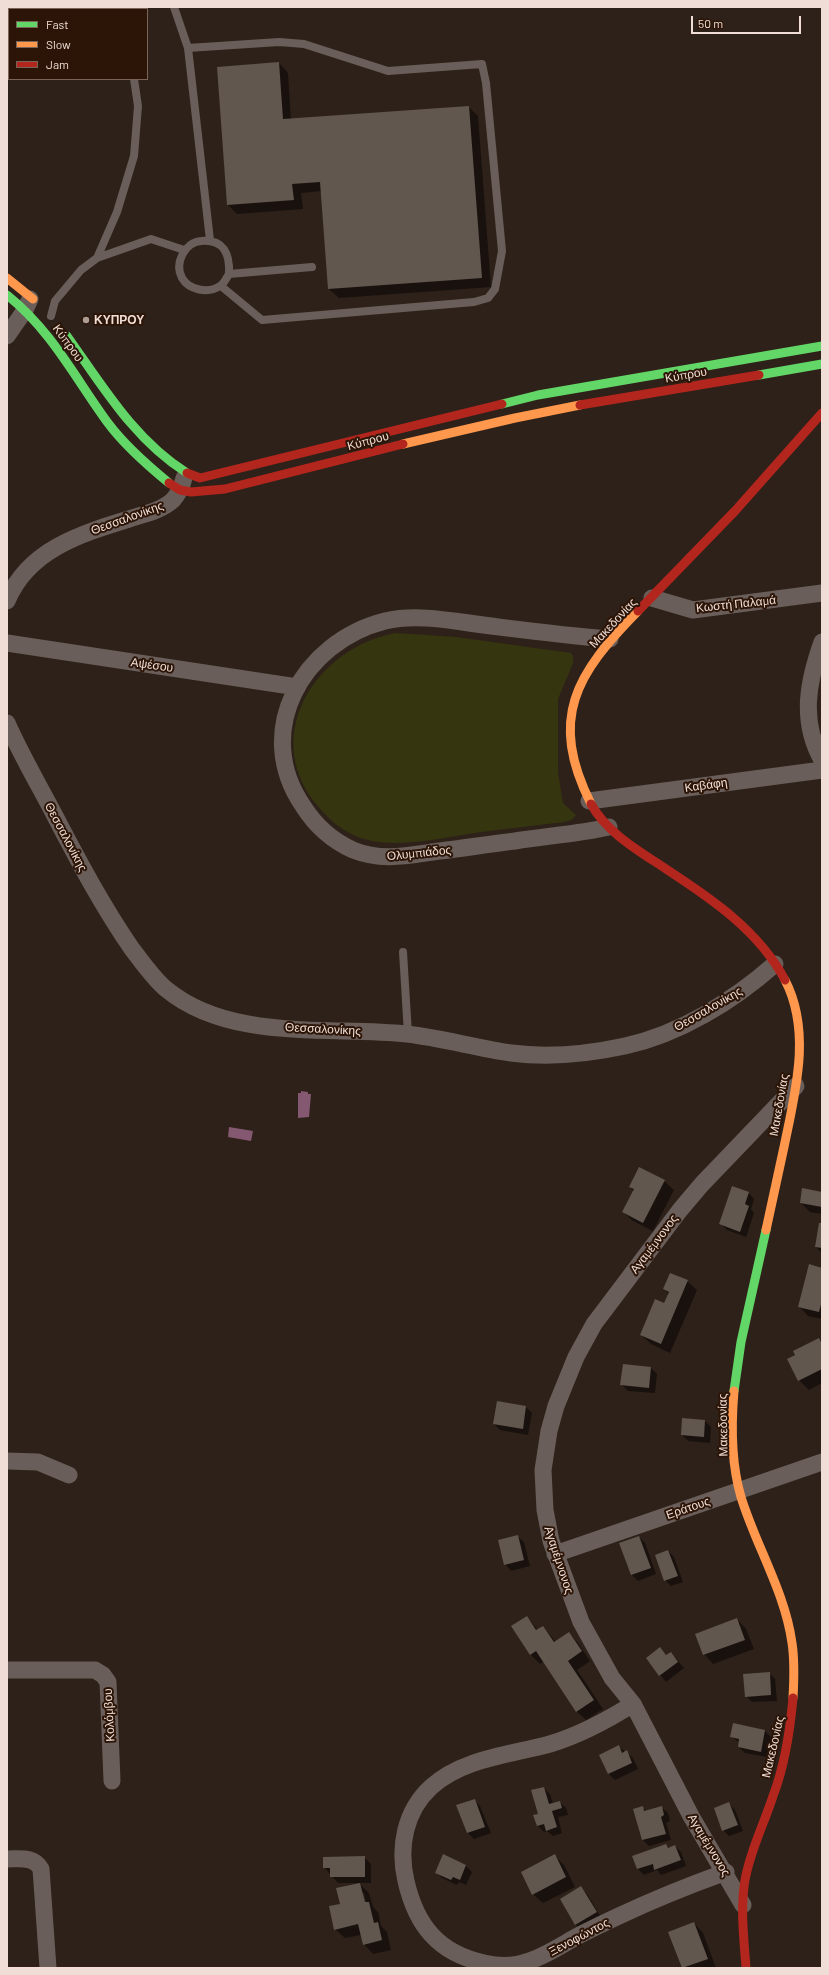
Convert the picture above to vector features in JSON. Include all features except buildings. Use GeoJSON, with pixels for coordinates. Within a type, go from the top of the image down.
{"type":"FeatureCollection","features":[{"type":"Feature","properties":{"kind":"main road","name":"Κύπρου"},"geometry":{"type":"LineString","coordinates":[[7,278],[28,304],[37,321],[60,349],[88,394],[115,431],[135,454],[180,490],[191,493],[206,493],[479,426],[681,387],[822,364]]}},
{"type":"Feature","properties":{"kind":"main road","name":"Κύπρου"},"geometry":{"type":"LineString","coordinates":[[7,295],[28,304],[56,322],[133,428],[161,455],[186,474],[195,478],[206,478],[426,421],[538,395],[822,346]]}},
{"type":"Feature","properties":{"kind":"main road"},"geometry":{"type":"LineString","coordinates":[[803,368],[822,372]]}},
{"type":"Feature","properties":{"kind":"main road","name":"Μακεδονίας"},"geometry":{"type":"LineString","coordinates":[[746,1968],[743,1905],[744,1885],[749,1861],[773,1798],[789,1742],[793,1714],[794,1662],[791,1636],[785,1612],[740,1491],[733,1440],[735,1378],[796,1086],[800,1045],[797,1011],[788,986],[775,964],[756,940],[729,913],[626,842],[609,827],[595,811],[589,801],[575,768],[569,728],[573,704],[583,680],[610,639],[652,598],[724,522],[820,415],[822,408]]}},
{"type":"Feature","properties":{"kind":"street"},"geometry":{"type":"LineString","coordinates":[[7,336],[28,304]]}},
{"type":"Feature","properties":{"kind":"street","name":"Θεσσαλονίκης"},"geometry":{"type":"LineString","coordinates":[[7,601],[21,576],[34,562],[51,549],[85,533],[162,507],[172,500],[180,490],[186,474]]}},
{"type":"Feature","properties":{"kind":"street","name":"Κωστή Παλαμά"},"geometry":{"type":"LineString","coordinates":[[652,598],[693,610],[822,594]]}},
{"type":"Feature","properties":{"kind":"street","name":"Ολυμπιάδος"},"geometry":{"type":"LineString","coordinates":[[609,827],[571,835],[400,857],[378,857],[354,850],[332,838],[314,821],[298,799],[286,776],[282,752],[282,732],[289,702],[297,686],[318,660],[343,639],[370,626],[392,620],[431,618],[530,631],[610,639]]}},
{"type":"Feature","properties":{"kind":"street"},"geometry":{"type":"LineString","coordinates":[[822,642],[811,680],[807,715],[810,730],[822,760]]}},
{"type":"Feature","properties":{"kind":"street","name":"Αψέσου"},"geometry":{"type":"LineString","coordinates":[[7,643],[297,686]]}},
{"type":"Feature","properties":{"kind":"street","name":"Θεσσαλονίκης"},"geometry":{"type":"LineString","coordinates":[[7,723],[86,876],[124,936],[148,970],[166,989],[194,1007],[226,1020],[311,1030],[408,1034],[449,1040],[509,1053],[526,1055],[562,1055],[613,1048],[654,1038],[688,1023],[746,988],[775,964]]}},
{"type":"Feature","properties":{"kind":"street","name":"Καβάφη"},"geometry":{"type":"LineString","coordinates":[[589,801],[822,770]]}},
{"type":"Feature","properties":{"kind":"street","name":"Αγαμέμνονος"},"geometry":{"type":"LineString","coordinates":[[743,1905],[726,1872],[692,1816],[633,1704],[612,1678],[586,1632],[574,1606],[555,1554],[544,1510],[543,1470],[552,1417],[576,1357],[594,1324],[680,1210],[727,1156],[796,1086]]}},
{"type":"Feature","properties":{"kind":"street"},"geometry":{"type":"LineString","coordinates":[[7,1461],[38,1462],[69,1475]]}},
{"type":"Feature","properties":{"kind":"street","name":"Εράτους"},"geometry":{"type":"LineString","coordinates":[[555,1554],[822,1462]]}},
{"type":"Feature","properties":{"kind":"street","name":"Κολόμβου"},"geometry":{"type":"LineString","coordinates":[[7,1670],[95,1670],[103,1675],[108,1682],[112,1781]]}},
{"type":"Feature","properties":{"kind":"street","name":"Ξενοφώντος"},"geometry":{"type":"LineString","coordinates":[[633,1704],[593,1728],[574,1736],[550,1744],[475,1762],[453,1772],[432,1786],[412,1810],[404,1836],[403,1859],[405,1878],[416,1914],[428,1932],[452,1952],[488,1964],[518,1964],[536,1959],[643,1904],[726,1872]]}},
{"type":"Feature","properties":{"kind":"street"},"geometry":{"type":"LineString","coordinates":[[7,1859],[31,1859],[39,1865],[41,1869],[48,1968]]}},
{"type":"Feature","properties":{"kind":"lane"},"geometry":{"type":"LineString","coordinates":[[174,7],[188,48],[210,240]]}},
{"type":"Feature","properties":{"kind":"lane"},"geometry":{"type":"LineString","coordinates":[[188,48],[278,42],[304,44],[388,71],[482,64],[486,83],[502,251],[495,289],[488,298],[474,302],[262,320],[220,286]]}},
{"type":"Feature","properties":{"kind":"lane"},"geometry":{"type":"LineString","coordinates":[[98,258],[117,212],[134,156],[138,106],[134,80]]}},
{"type":"Feature","properties":{"kind":"lane"},"geometry":{"type":"LineString","coordinates":[[56,322],[56,301],[81,270],[98,258],[151,239],[184,250]]}},
{"type":"Feature","properties":{"kind":"lane"},"geometry":{"type":"LineString","coordinates":[[210,240],[223,247],[230,259],[229,274],[220,286],[207,291],[193,288],[182,278],[179,264],[184,250],[196,241],[210,240]]}},
{"type":"Feature","properties":{"kind":"lane"},"geometry":{"type":"LineString","coordinates":[[229,274],[312,267]]}},
{"type":"Feature","properties":{"kind":"lane"},"geometry":{"type":"LineString","coordinates":[[403,952],[408,1034]]}},
{"type":"Feature","properties":{"kind":"shaded area"},"geometry":{"type":"Polygon","coordinates":[[[396,633],[456,637],[571,653],[573,656],[573,663],[558,699],[558,772],[563,803],[576,815],[573,819],[560,823],[405,843],[389,843],[374,841],[354,835],[342,829],[326,815],[316,804],[300,777],[294,750],[296,723],[305,698],[321,675],[342,656],[368,641],[396,633]]]}},
{"type":"Feature","properties":{"kind":"shaded area"},"geometry":{"type":"Polygon","coordinates":[[[301,1091],[311,1094],[309,1117],[298,1118],[298,1093],[301,1093],[301,1091]]]}},
{"type":"Feature","properties":{"kind":"shaded area"},"geometry":{"type":"Polygon","coordinates":[[[229,1127],[253,1131],[251,1141],[228,1137],[229,1127]]]}},
{"type":"Feature","properties":{"kind":"traffic: fast"},"geometry":{"type":"LineString","coordinates":[[7,295],[23,309],[50,339],[108,423],[122,440],[169,483]]}},
{"type":"Feature","properties":{"kind":"traffic: fast"},"geometry":{"type":"LineString","coordinates":[[67,336],[106,392],[135,428],[168,460],[187,473]]}},
{"type":"Feature","properties":{"kind":"traffic: fast"},"geometry":{"type":"LineString","coordinates":[[502,404],[538,395],[822,346]]}},
{"type":"Feature","properties":{"kind":"traffic: fast"},"geometry":{"type":"LineString","coordinates":[[759,375],[822,364]]}},
{"type":"Feature","properties":{"kind":"traffic: fast"},"geometry":{"type":"LineString","coordinates":[[734,1391],[741,1342],[766,1230]]}},
{"type":"Feature","properties":{"kind":"traffic: slow"},"geometry":{"type":"LineString","coordinates":[[7,278],[33,299]]}},
{"type":"Feature","properties":{"kind":"traffic: slow"},"geometry":{"type":"LineString","coordinates":[[403,444],[515,418],[580,405]]}},
{"type":"Feature","properties":{"kind":"traffic: slow"},"geometry":{"type":"LineString","coordinates":[[591,804],[578,774],[571,746],[571,722],[575,699],[585,677],[598,656],[638,611]]}},
{"type":"Feature","properties":{"kind":"traffic: slow"},"geometry":{"type":"LineString","coordinates":[[766,1230],[793,1105],[799,1063],[798,1020],[793,1000],[785,980]]}},
{"type":"Feature","properties":{"kind":"traffic: slow"},"geometry":{"type":"LineString","coordinates":[[734,1391],[732,1418],[735,1471],[747,1515],[777,1587],[788,1624],[794,1657],[793,1698]]}},
{"type":"Feature","properties":{"kind":"traffic: jam"},"geometry":{"type":"LineString","coordinates":[[580,405],[759,375]]}},
{"type":"Feature","properties":{"kind":"traffic: jam"},"geometry":{"type":"LineString","coordinates":[[187,473],[200,478],[502,404]]}},
{"type":"Feature","properties":{"kind":"traffic: jam"},"geometry":{"type":"LineString","coordinates":[[638,611],[735,511],[822,413]]}},
{"type":"Feature","properties":{"kind":"traffic: jam"},"geometry":{"type":"LineString","coordinates":[[169,483],[180,490],[191,492],[225,489],[403,444]]}},
{"type":"Feature","properties":{"kind":"traffic: jam"},"geometry":{"type":"LineString","coordinates":[[591,804],[606,824],[624,841],[700,892],[733,917],[762,946],[785,980]]}},
{"type":"Feature","properties":{"kind":"traffic: jam"},"geometry":{"type":"LineString","coordinates":[[746,1968],[743,1935],[745,1880],[747,1869],[781,1772],[789,1735],[793,1698]]}},
{"type":"Feature","properties":{"kind":"place","name":"ΚΥΠΡΟΥ"},"geometry":{"type":"Point","coordinates":[86,320]}}]}
